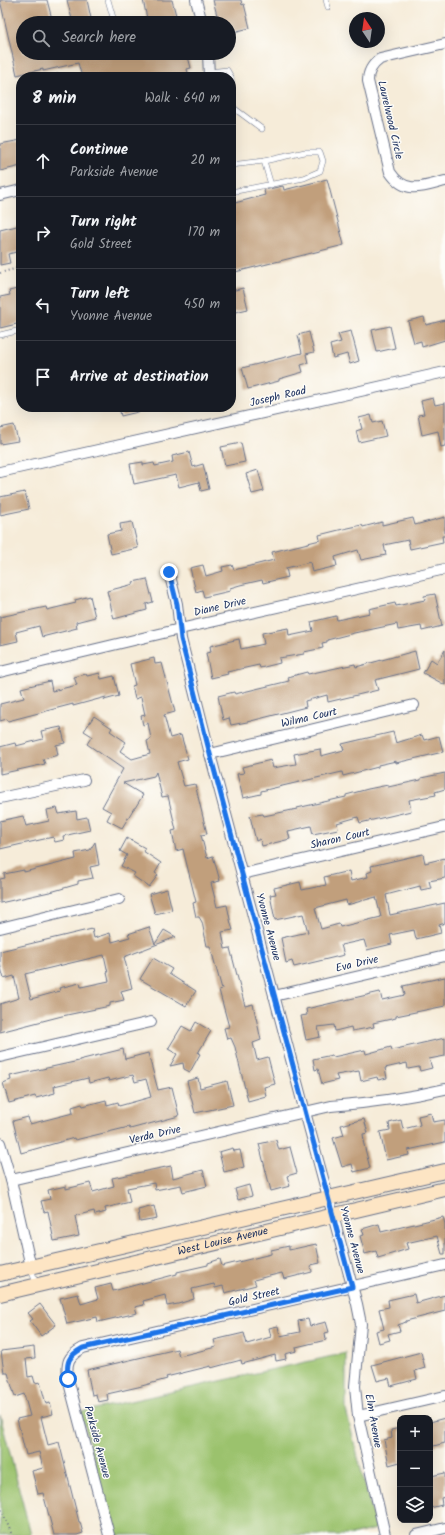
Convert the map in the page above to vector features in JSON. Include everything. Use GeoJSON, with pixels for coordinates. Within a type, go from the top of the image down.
{"type":"FeatureCollection","features":[{"type":"Feature","properties":{"kind":"main road","name":"West Louise Avenue"},"geometry":{"type":"LineString","coordinates":[[0,1274],[445,1171]]}},
{"type":"Feature","properties":{"kind":"main road","name":"West Louise Avenue"},"geometry":{"type":"LineString","coordinates":[[0,1294],[445,1188]]}},
{"type":"Feature","properties":{"kind":"street"},"geometry":{"type":"LineString","coordinates":[[196,0],[200,16]]}},
{"type":"Feature","properties":{"kind":"street","name":"Laurelwood Circle"},"geometry":{"type":"LineString","coordinates":[[445,44],[380,59],[372,65],[368,74],[368,81],[390,172],[396,181],[401,185],[413,188],[445,181]]}},
{"type":"Feature","properties":{"kind":"street"},"geometry":{"type":"LineString","coordinates":[[208,60],[209,72]]}},
{"type":"Feature","properties":{"kind":"street"},"geometry":{"type":"LineString","coordinates":[[0,195],[16,191]]}},
{"type":"Feature","properties":{"kind":"street","name":"Joseph Road"},"geometry":{"type":"LineString","coordinates":[[0,472],[445,372]]}},
{"type":"Feature","properties":{"kind":"street","name":"Diane Drive"},"geometry":{"type":"LineString","coordinates":[[0,672],[180,629],[445,569]]}},
{"type":"Feature","properties":{"kind":"street","name":"Yvonne Avenue"},"geometry":{"type":"LineString","coordinates":[[169,572],[177,604],[181,639],[210,754],[352,1287]]}},
{"type":"Feature","properties":{"kind":"street","name":"Wilma Court"},"geometry":{"type":"LineString","coordinates":[[210,754],[414,705]]}},
{"type":"Feature","properties":{"kind":"street"},"geometry":{"type":"LineString","coordinates":[[0,798],[84,780]]}},
{"type":"Feature","properties":{"kind":"street","name":"Sharon Court"},"geometry":{"type":"LineString","coordinates":[[242,874],[444,827]]}},
{"type":"Feature","properties":{"kind":"street"},"geometry":{"type":"LineString","coordinates":[[0,928],[119,899]]}},
{"type":"Feature","properties":{"kind":"street","name":"Eva Drive"},"geometry":{"type":"LineString","coordinates":[[274,996],[445,956]]}},
{"type":"Feature","properties":{"kind":"street"},"geometry":{"type":"LineString","coordinates":[[0,1057],[151,1022]]}},
{"type":"Feature","properties":{"kind":"street","name":"Verda Drive"},"geometry":{"type":"LineString","coordinates":[[10,1180],[331,1106],[372,1103],[412,1097],[445,1089]]}},
{"type":"Feature","properties":{"kind":"street"},"geometry":{"type":"LineString","coordinates":[[0,1143],[31,1267]]}},
{"type":"Feature","properties":{"kind":"street","name":"Gold Street"},"geometry":{"type":"LineString","coordinates":[[71,1356],[83,1348],[445,1265]]}},
{"type":"Feature","properties":{"kind":"street","name":"Elm Avenue"},"geometry":{"type":"LineString","coordinates":[[352,1287],[361,1324],[355,1386],[358,1416],[386,1535]]}},
{"type":"Feature","properties":{"kind":"street","name":"Parkside Avenue"},"geometry":{"type":"LineString","coordinates":[[71,1356],[68,1362],[68,1379],[108,1535]]}},
{"type":"Feature","properties":{"kind":"street"},"geometry":{"type":"LineString","coordinates":[[358,1416],[445,1396]]}},
{"type":"Feature","properties":{"kind":"street"},"geometry":{"type":"LineString","coordinates":[[416,1535],[445,1528]]}},
{"type":"Feature","properties":{"kind":"lane"},"geometry":{"type":"LineString","coordinates":[[108,0],[113,16]]}},
{"type":"Feature","properties":{"kind":"lane"},"geometry":{"type":"LineString","coordinates":[[326,0],[328,8]]}},
{"type":"Feature","properties":{"kind":"lane"},"geometry":{"type":"LineString","coordinates":[[218,72],[227,70],[228,72]]}},
{"type":"Feature","properties":{"kind":"lane"},"geometry":{"type":"LineString","coordinates":[[236,110],[262,129]]}},
{"type":"Feature","properties":{"kind":"lane"},"geometry":{"type":"LineString","coordinates":[[236,164],[264,161],[305,152],[320,152],[323,161],[320,171],[304,178],[236,191]]}},
{"type":"Feature","properties":{"kind":"lane"},"geometry":{"type":"LineString","coordinates":[[264,161],[271,185]]}},
{"type":"Feature","properties":{"kind":"lane"},"geometry":{"type":"LineString","coordinates":[[0,334],[16,331]]}},
{"type":"Feature","properties":{"kind":"lane"},"geometry":{"type":"LineString","coordinates":[[31,1267],[36,1286]]}},
{"type":"Feature","properties":{"kind":"path"},"geometry":{"type":"LineString","coordinates":[[0,273],[16,268]]}},
{"type":"Feature","properties":{"kind":"path"},"geometry":{"type":"LineString","coordinates":[[0,1506],[12,1535]]}},
{"type":"Feature","properties":{"kind":"green space"},"geometry":{"type":"Polygon","coordinates":[[[346,1353],[346,1410],[376,1529],[351,1535],[114,1535],[81,1412],[346,1353]]]}},
{"type":"Feature","properties":{"kind":"green space"},"geometry":{"type":"Polygon","coordinates":[[[0,1415],[31,1535],[0,1535],[0,1415]]]}},
{"type":"Feature","properties":{"kind":"building"},"geometry":{"type":"Polygon","coordinates":[[[0,0],[47,0],[51,16],[16,16],[16,60],[189,60],[191,68],[187,69],[188,72],[81,72],[78,63],[43,71],[43,69],[30,72],[16,72],[0,0]]]}},
{"type":"Feature","properties":{"kind":"building"},"geometry":{"type":"Polygon","coordinates":[[[67,0],[87,0],[90,16],[71,16],[67,0]]]}},
{"type":"Feature","properties":{"kind":"building"},"geometry":{"type":"Polygon","coordinates":[[[143,0],[172,0],[176,16],[146,16],[143,0]]]}},
{"type":"Feature","properties":{"kind":"building"},"geometry":{"type":"Polygon","coordinates":[[[213,0],[241,0],[242,5],[244,4],[250,28],[236,31],[236,16],[217,16],[213,0]]]}},
{"type":"Feature","properties":{"kind":"building"},"geometry":{"type":"Polygon","coordinates":[[[16,141],[16,167],[0,171],[0,144],[16,141]]]}},
{"type":"Feature","properties":{"kind":"building"},"geometry":{"type":"Polygon","coordinates":[[[327,179],[344,245],[236,272],[236,203],[265,195],[264,190],[283,186],[284,190],[327,179]]]}},
{"type":"Feature","properties":{"kind":"building"},"geometry":{"type":"Polygon","coordinates":[[[16,226],[16,252],[8,254],[10,263],[0,265],[0,230],[16,226]]]}},
{"type":"Feature","properties":{"kind":"building"},"geometry":{"type":"Polygon","coordinates":[[[243,288],[248,309],[236,312],[236,290],[243,288]]]}},
{"type":"Feature","properties":{"kind":"building"},"geometry":{"type":"Polygon","coordinates":[[[16,289],[16,324],[0,328],[0,297],[10,295],[9,291],[16,289]]]}},
{"type":"Feature","properties":{"kind":"building"},"geometry":{"type":"Polygon","coordinates":[[[424,317],[426,325],[445,320],[445,340],[422,347],[421,341],[414,343],[408,321],[424,317]]]}},
{"type":"Feature","properties":{"kind":"building"},"geometry":{"type":"Polygon","coordinates":[[[390,326],[395,348],[377,352],[372,330],[390,326]]]}},
{"type":"Feature","properties":{"kind":"building"},"geometry":{"type":"Polygon","coordinates":[[[351,331],[359,361],[350,364],[347,354],[333,358],[330,345],[341,342],[338,334],[351,331]]]}},
{"type":"Feature","properties":{"kind":"building"},"geometry":{"type":"Polygon","coordinates":[[[309,332],[314,352],[306,354],[308,363],[301,365],[303,372],[279,379],[279,381],[248,389],[242,368],[302,353],[298,335],[309,332]]]}},
{"type":"Feature","properties":{"kind":"building"},"geometry":{"type":"Polygon","coordinates":[[[433,398],[435,405],[445,403],[445,446],[441,447],[438,431],[422,435],[418,415],[424,414],[421,401],[433,398]]]}},
{"type":"Feature","properties":{"kind":"building"},"geometry":{"type":"Polygon","coordinates":[[[120,412],[138,412],[121,416],[120,412]]]}},
{"type":"Feature","properties":{"kind":"building"},"geometry":{"type":"Polygon","coordinates":[[[371,415],[373,423],[382,421],[386,436],[359,442],[356,431],[362,429],[359,418],[371,415]]]}},
{"type":"Feature","properties":{"kind":"building"},"geometry":{"type":"Polygon","coordinates":[[[14,425],[18,441],[0,444],[0,428],[14,425]]]}},
{"type":"Feature","properties":{"kind":"building"},"geometry":{"type":"Polygon","coordinates":[[[241,443],[245,462],[225,466],[221,447],[241,443]]]}},
{"type":"Feature","properties":{"kind":"building"},"geometry":{"type":"Polygon","coordinates":[[[189,452],[193,467],[203,464],[209,489],[201,491],[199,482],[179,487],[176,475],[134,484],[130,464],[143,462],[143,465],[154,463],[155,466],[173,462],[172,456],[189,452]]]}},
{"type":"Feature","properties":{"kind":"building"},"geometry":{"type":"Polygon","coordinates":[[[258,470],[264,491],[252,494],[246,474],[258,470]]]}},
{"type":"Feature","properties":{"kind":"building"},"geometry":{"type":"Polygon","coordinates":[[[25,492],[29,509],[0,515],[0,497],[25,492]]]}},
{"type":"Feature","properties":{"kind":"building"},"geometry":{"type":"Polygon","coordinates":[[[445,517],[445,536],[442,536],[443,542],[410,549],[408,540],[384,545],[386,555],[361,560],[358,550],[335,557],[337,566],[312,572],[310,562],[286,568],[288,577],[263,583],[262,580],[240,585],[230,588],[230,591],[204,597],[202,590],[196,592],[190,568],[203,565],[206,576],[223,571],[222,567],[232,565],[234,570],[274,560],[272,552],[320,540],[319,535],[339,530],[362,525],[363,527],[382,522],[382,525],[413,518],[415,525],[445,517]]]}},
{"type":"Feature","properties":{"kind":"building"},"geometry":{"type":"Polygon","coordinates":[[[132,522],[138,548],[111,554],[107,534],[121,531],[120,524],[132,522]]]}},
{"type":"Feature","properties":{"kind":"building"},"geometry":{"type":"Polygon","coordinates":[[[147,579],[153,602],[146,604],[147,610],[114,619],[107,591],[147,579]]]}},
{"type":"Feature","properties":{"kind":"building"},"geometry":{"type":"Polygon","coordinates":[[[435,594],[442,626],[422,631],[421,626],[398,630],[397,624],[354,633],[327,640],[327,642],[322,643],[323,648],[304,652],[304,654],[279,658],[280,663],[260,668],[259,665],[227,672],[228,674],[211,678],[206,653],[211,652],[210,646],[239,639],[241,649],[264,644],[262,633],[288,628],[289,636],[313,631],[311,622],[336,616],[337,620],[370,613],[369,609],[395,603],[396,606],[425,600],[424,596],[435,594]]]}},
{"type":"Feature","properties":{"kind":"building"},"geometry":{"type":"Polygon","coordinates":[[[90,596],[95,617],[76,622],[77,628],[42,637],[39,626],[16,632],[18,641],[0,645],[0,617],[46,607],[47,610],[76,603],[75,600],[90,596]]]}},
{"type":"Feature","properties":{"kind":"building"},"geometry":{"type":"Polygon","coordinates":[[[445,650],[445,685],[423,673],[431,659],[437,663],[445,650]]]}},
{"type":"Feature","properties":{"kind":"building"},"geometry":{"type":"Polygon","coordinates":[[[415,651],[419,669],[375,680],[378,690],[328,702],[327,695],[305,701],[306,707],[247,722],[231,725],[229,718],[223,720],[218,696],[234,692],[235,694],[289,681],[288,677],[307,672],[308,674],[355,664],[356,667],[415,651]]]}},
{"type":"Feature","properties":{"kind":"building"},"geometry":{"type":"Polygon","coordinates":[[[154,658],[155,664],[162,663],[175,712],[164,715],[170,738],[181,735],[188,759],[177,762],[184,786],[195,784],[207,834],[201,835],[207,858],[213,856],[220,881],[211,883],[217,907],[227,905],[233,930],[222,932],[225,949],[230,948],[245,1006],[253,1004],[261,1040],[253,1043],[257,1060],[268,1057],[275,1084],[264,1087],[266,1096],[248,1101],[235,1047],[231,1038],[227,1039],[224,1028],[229,1027],[219,990],[222,989],[210,946],[207,946],[202,922],[199,917],[196,917],[193,903],[196,902],[183,849],[176,851],[172,831],[176,830],[168,796],[162,797],[156,772],[154,776],[123,783],[143,795],[122,828],[107,820],[111,812],[102,807],[123,769],[87,744],[92,736],[84,731],[94,716],[112,728],[110,731],[126,742],[120,751],[132,759],[150,754],[147,741],[151,739],[148,723],[143,725],[141,716],[145,715],[141,697],[135,699],[132,686],[135,685],[130,664],[154,658]]]}},
{"type":"Feature","properties":{"kind":"building"},"geometry":{"type":"Polygon","coordinates":[[[100,673],[101,679],[114,676],[119,696],[104,700],[106,697],[8,721],[7,719],[0,721],[0,704],[24,698],[21,688],[50,681],[52,691],[77,685],[74,677],[100,673]]]}},
{"type":"Feature","properties":{"kind":"building"},"geometry":{"type":"Polygon","coordinates":[[[61,727],[65,743],[56,745],[58,755],[43,759],[45,764],[0,774],[0,747],[15,743],[16,746],[43,739],[41,731],[61,727]]]}},
{"type":"Feature","properties":{"kind":"building"},"geometry":{"type":"Polygon","coordinates":[[[393,732],[396,743],[422,735],[424,740],[439,736],[443,752],[396,763],[396,761],[378,765],[378,767],[343,776],[342,772],[261,791],[261,794],[243,798],[237,774],[244,773],[242,767],[271,760],[273,768],[296,764],[294,754],[320,749],[321,756],[344,750],[342,744],[393,732]]]}},
{"type":"Feature","properties":{"kind":"building"},"geometry":{"type":"Polygon","coordinates":[[[445,773],[445,789],[435,792],[436,795],[409,800],[411,811],[360,823],[358,817],[337,823],[338,829],[313,834],[311,826],[288,831],[290,839],[262,846],[260,839],[256,841],[250,816],[263,814],[264,816],[297,809],[346,797],[346,795],[368,789],[388,785],[388,787],[445,773]]]}},
{"type":"Feature","properties":{"kind":"building"},"geometry":{"type":"Polygon","coordinates":[[[57,808],[59,814],[76,811],[77,819],[87,817],[90,830],[63,836],[64,840],[55,842],[53,837],[0,849],[0,821],[23,816],[26,826],[49,821],[47,810],[57,808]]]}},
{"type":"Feature","properties":{"kind":"building"},"geometry":{"type":"Polygon","coordinates":[[[127,838],[145,848],[143,851],[161,863],[155,873],[158,875],[149,887],[133,876],[135,873],[121,866],[127,855],[120,851],[127,838]]]}},
{"type":"Feature","properties":{"kind":"building"},"geometry":{"type":"Polygon","coordinates":[[[95,842],[99,865],[90,867],[93,878],[78,881],[78,884],[54,891],[0,903],[0,879],[5,878],[4,874],[24,870],[24,872],[76,859],[75,853],[90,850],[95,842]]]}},
{"type":"Feature","properties":{"kind":"building"},"geometry":{"type":"Polygon","coordinates":[[[423,854],[425,863],[445,858],[445,878],[429,881],[431,888],[421,890],[420,886],[386,895],[390,915],[445,903],[445,923],[439,925],[441,933],[416,939],[414,930],[390,935],[392,944],[367,950],[364,940],[341,945],[344,955],[294,967],[292,961],[286,963],[281,938],[308,932],[303,914],[275,920],[270,895],[276,894],[274,888],[300,882],[302,890],[326,885],[324,877],[349,871],[351,881],[368,877],[367,873],[372,871],[371,866],[423,854]],[[376,897],[347,905],[346,900],[315,908],[321,929],[339,924],[340,927],[381,917],[376,897]]]}},
{"type":"Feature","properties":{"kind":"building"},"geometry":{"type":"Polygon","coordinates":[[[167,889],[172,910],[155,914],[149,894],[167,889]]]}},
{"type":"Feature","properties":{"kind":"building"},"geometry":{"type":"Polygon","coordinates":[[[149,927],[155,944],[164,930],[176,937],[124,957],[132,988],[121,991],[124,1000],[110,1003],[110,1006],[62,1016],[0,1032],[0,1004],[19,998],[14,976],[4,979],[0,964],[0,951],[92,929],[94,938],[110,933],[112,942],[130,937],[128,934],[149,927]],[[104,955],[25,974],[31,999],[60,991],[59,988],[80,983],[81,987],[109,981],[104,955]]]}},
{"type":"Feature","properties":{"kind":"building"},"geometry":{"type":"Polygon","coordinates":[[[153,958],[172,969],[169,974],[196,991],[186,1006],[140,979],[153,958]]]}},
{"type":"Feature","properties":{"kind":"building"},"geometry":{"type":"Polygon","coordinates":[[[445,977],[445,1006],[396,1016],[396,1018],[373,1023],[374,1027],[352,1031],[351,1027],[335,1031],[334,1025],[318,1027],[320,1037],[306,1040],[301,1016],[307,1015],[306,1009],[380,992],[382,1000],[405,995],[403,986],[445,977]]]}},
{"type":"Feature","properties":{"kind":"building"},"geometry":{"type":"Polygon","coordinates":[[[196,1022],[211,1031],[198,1053],[200,1054],[190,1072],[184,1069],[183,1063],[170,1066],[177,1054],[168,1049],[182,1026],[191,1031],[196,1022]]]}},
{"type":"Feature","properties":{"kind":"building"},"geometry":{"type":"Polygon","coordinates":[[[445,1038],[445,1056],[429,1059],[432,1068],[420,1071],[419,1067],[408,1069],[407,1063],[385,1068],[387,1078],[378,1080],[377,1077],[361,1081],[359,1071],[336,1075],[338,1080],[322,1084],[318,1069],[315,1070],[313,1059],[332,1055],[333,1057],[365,1050],[366,1054],[391,1047],[392,1050],[445,1038]]]}},
{"type":"Feature","properties":{"kind":"building"},"geometry":{"type":"Polygon","coordinates":[[[123,1049],[125,1059],[148,1053],[158,1090],[172,1087],[179,1116],[130,1129],[129,1127],[75,1140],[74,1138],[21,1153],[13,1121],[28,1117],[30,1124],[73,1113],[72,1107],[82,1104],[83,1106],[106,1100],[107,1105],[118,1102],[119,1106],[151,1097],[146,1079],[135,1082],[133,1075],[109,1081],[108,1078],[89,1083],[88,1078],[54,1086],[55,1093],[36,1098],[35,1096],[9,1103],[3,1083],[11,1080],[10,1076],[79,1061],[123,1049]]]}},
{"type":"Feature","properties":{"kind":"building"},"geometry":{"type":"Polygon","coordinates":[[[198,1078],[200,1088],[227,1081],[233,1105],[195,1113],[187,1081],[198,1078]]]}},
{"type":"Feature","properties":{"kind":"building"},"geometry":{"type":"Polygon","coordinates":[[[431,1113],[433,1122],[445,1120],[445,1142],[408,1150],[409,1155],[386,1160],[380,1132],[390,1130],[389,1123],[401,1120],[403,1129],[420,1125],[418,1116],[431,1113]]]}},
{"type":"Feature","properties":{"kind":"building"},"geometry":{"type":"Polygon","coordinates":[[[364,1119],[368,1133],[363,1134],[363,1141],[370,1168],[354,1172],[352,1164],[342,1167],[333,1138],[344,1135],[341,1125],[364,1119]]]}},
{"type":"Feature","properties":{"kind":"building"},"geometry":{"type":"Polygon","coordinates":[[[276,1140],[279,1150],[290,1147],[297,1173],[287,1176],[290,1186],[271,1191],[259,1144],[276,1140]]]}},
{"type":"Feature","properties":{"kind":"building"},"geometry":{"type":"Polygon","coordinates":[[[233,1148],[234,1151],[240,1150],[244,1167],[224,1172],[219,1152],[233,1148]]]}},
{"type":"Feature","properties":{"kind":"building"},"geometry":{"type":"Polygon","coordinates":[[[171,1166],[173,1178],[203,1170],[207,1186],[183,1192],[181,1185],[155,1190],[154,1183],[127,1188],[130,1202],[105,1208],[106,1212],[95,1215],[94,1211],[75,1216],[79,1236],[54,1241],[48,1211],[44,1212],[41,1201],[50,1199],[48,1190],[66,1186],[66,1189],[90,1183],[93,1192],[114,1186],[112,1178],[171,1166]]]}},
{"type":"Feature","properties":{"kind":"building"},"geometry":{"type":"Polygon","coordinates":[[[249,1185],[252,1196],[238,1200],[235,1189],[249,1185]]]}},
{"type":"Feature","properties":{"kind":"building"},"geometry":{"type":"Polygon","coordinates":[[[154,1206],[157,1219],[140,1222],[138,1210],[154,1206]]]}},
{"type":"Feature","properties":{"kind":"building"},"geometry":{"type":"Polygon","coordinates":[[[443,1217],[445,1224],[445,1254],[442,1254],[437,1236],[406,1243],[408,1249],[378,1258],[376,1251],[365,1254],[360,1236],[364,1235],[362,1229],[379,1224],[381,1232],[443,1217]]]}},
{"type":"Feature","properties":{"kind":"building"},"geometry":{"type":"Polygon","coordinates":[[[316,1244],[320,1263],[311,1265],[312,1272],[284,1279],[282,1273],[265,1277],[254,1280],[256,1285],[225,1293],[223,1286],[215,1288],[214,1284],[192,1289],[194,1299],[167,1306],[165,1295],[143,1301],[144,1305],[135,1307],[137,1313],[98,1322],[97,1317],[67,1324],[60,1298],[78,1294],[81,1304],[98,1299],[95,1288],[111,1284],[113,1291],[177,1274],[177,1272],[208,1265],[208,1263],[220,1259],[222,1266],[271,1254],[271,1250],[289,1246],[289,1250],[316,1244]]]}},
{"type":"Feature","properties":{"kind":"building"},"geometry":{"type":"Polygon","coordinates":[[[414,1294],[416,1303],[445,1295],[445,1311],[406,1321],[398,1325],[400,1331],[388,1334],[390,1340],[379,1343],[376,1331],[384,1329],[379,1309],[389,1307],[388,1300],[414,1294]]]}},
{"type":"Feature","properties":{"kind":"building"},"geometry":{"type":"Polygon","coordinates":[[[40,1304],[56,1325],[41,1336],[30,1321],[33,1319],[28,1313],[40,1304]]]}},
{"type":"Feature","properties":{"kind":"building"},"geometry":{"type":"Polygon","coordinates":[[[308,1319],[310,1326],[326,1322],[329,1332],[325,1333],[326,1340],[296,1347],[297,1351],[285,1354],[286,1359],[276,1361],[275,1355],[242,1364],[241,1360],[211,1368],[211,1366],[166,1377],[167,1379],[138,1387],[107,1394],[108,1400],[98,1402],[96,1394],[92,1395],[87,1370],[177,1349],[179,1356],[192,1353],[216,1347],[214,1340],[244,1333],[247,1344],[271,1337],[269,1328],[278,1326],[280,1336],[300,1332],[298,1321],[308,1319]]]}},
{"type":"Feature","properties":{"kind":"building"},"geometry":{"type":"Polygon","coordinates":[[[34,1347],[35,1358],[26,1359],[28,1377],[33,1376],[35,1383],[40,1382],[46,1404],[50,1403],[53,1414],[41,1417],[48,1445],[59,1442],[83,1533],[77,1535],[54,1535],[43,1493],[38,1494],[32,1471],[43,1468],[39,1452],[26,1455],[17,1419],[30,1416],[24,1394],[15,1397],[8,1373],[4,1373],[1,1351],[34,1347]]]}},
{"type":"Feature","properties":{"kind":"building"},"geometry":{"type":"Polygon","coordinates":[[[421,1352],[425,1368],[415,1371],[417,1379],[391,1386],[389,1378],[377,1381],[372,1365],[421,1352]]]}},
{"type":"Feature","properties":{"kind":"building"},"geometry":{"type":"Polygon","coordinates":[[[445,1418],[445,1443],[433,1446],[433,1421],[445,1418]]]}},
{"type":"Feature","properties":{"kind":"building"},"geometry":{"type":"Polygon","coordinates":[[[397,1429],[397,1463],[389,1465],[384,1440],[392,1438],[391,1430],[397,1429]]]}},
{"type":"Feature","properties":{"kind":"building"},"geometry":{"type":"Polygon","coordinates":[[[445,1473],[445,1497],[441,1498],[442,1505],[433,1507],[433,1487],[433,1476],[445,1473]]]}},
{"type":"Feature","properties":{"kind":"route"},"geometry":{"type":"LineString","coordinates":[[68,1379],[68,1362],[73,1353],[83,1348],[352,1287],[210,754],[181,639],[177,604],[169,572]]}}]}
